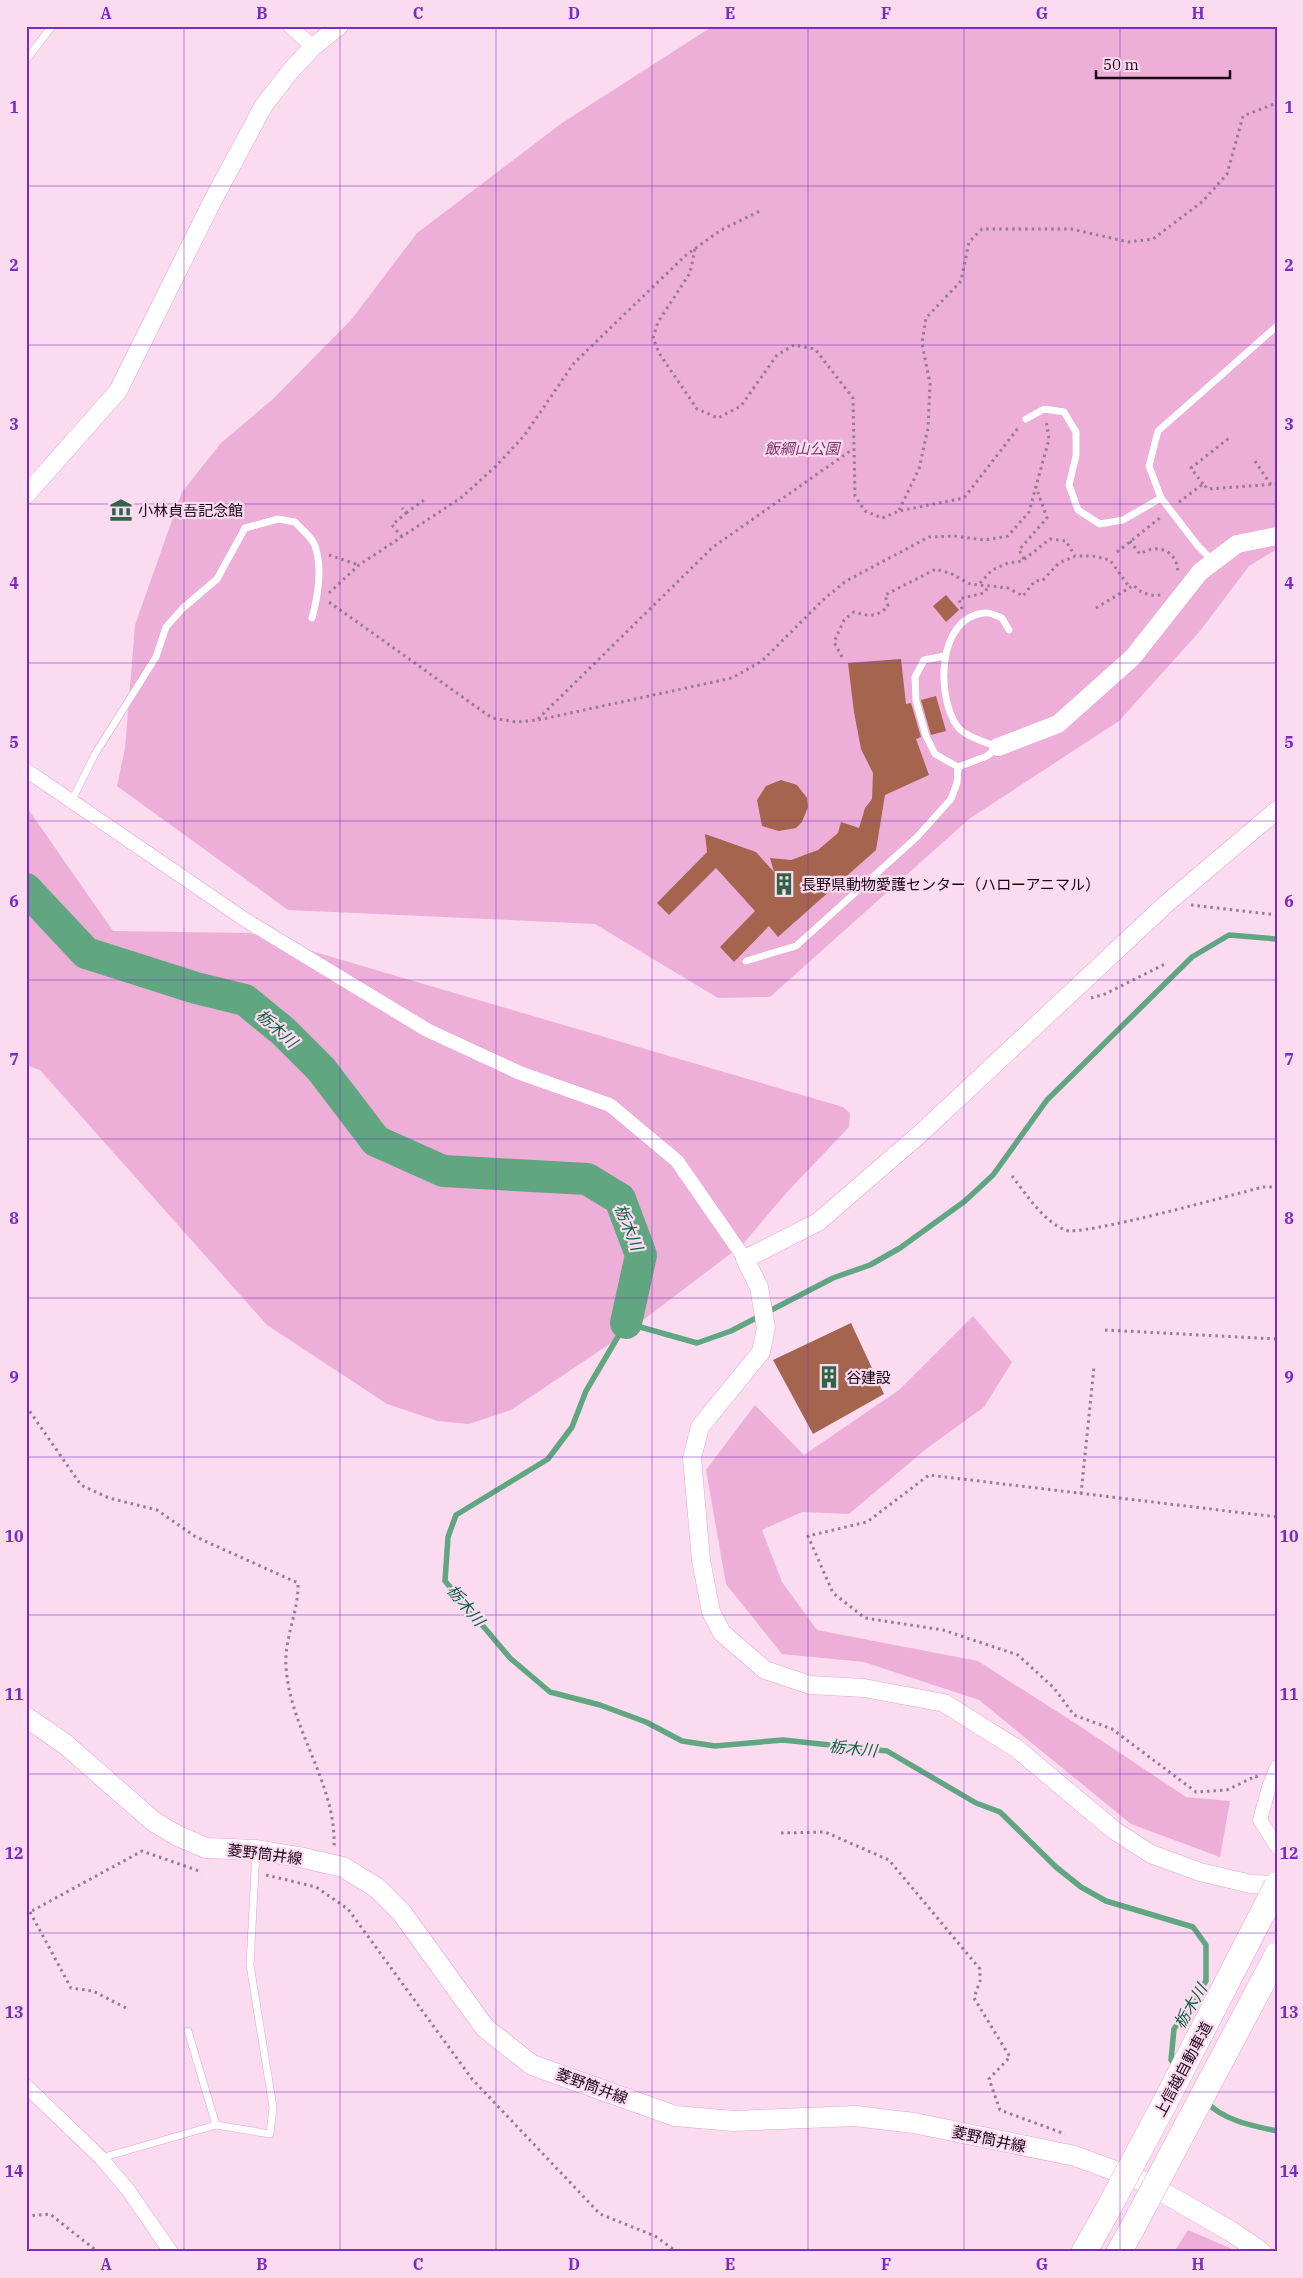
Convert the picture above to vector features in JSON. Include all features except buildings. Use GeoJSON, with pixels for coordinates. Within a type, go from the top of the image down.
{"type":"FeatureCollection","features":[{"type":"Feature","properties":{"kind":"highway","name":"上信越自動車道"},"geometry":{"type":"LineString","coordinates":[[1084,2252],[1175,2085],[1277,1885]]}},
{"type":"Feature","properties":{"kind":"highway","name":"上信越自動車道"},"geometry":{"type":"LineString","coordinates":[[1119,2252],[1277,1955]]}},
{"type":"Feature","properties":{"kind":"main road","name":"菱野筒井線"},"geometry":{"type":"LineString","coordinates":[[26,1717],[66,1744],[153,1821],[176,1835],[206,1848],[256,1850],[333,1865],[343,1868],[377,1888],[402,1913],[486,2028],[532,2065],[675,2116],[734,2122],[855,2116],[914,2123],[1074,2156],[1145,2182],[1232,2232],[1261,2252]]}},
{"type":"Feature","properties":{"kind":"street"},"geometry":{"type":"LineString","coordinates":[[290,26],[313,47]]}},
{"type":"Feature","properties":{"kind":"street"},"geometry":{"type":"LineString","coordinates":[[26,495],[118,391],[212,200],[264,105],[276,87],[313,47],[339,26]]}},
{"type":"Feature","properties":{"kind":"street"},"geometry":{"type":"LineString","coordinates":[[998,747],[1058,724],[1133,657],[1200,572],[1213,561],[1237,544],[1277,536]]}},
{"type":"Feature","properties":{"kind":"street"},"geometry":{"type":"LineString","coordinates":[[26,770],[244,919],[427,1030],[520,1073],[610,1105],[677,1162],[745,1259],[759,1287],[766,1328],[761,1352],[700,1427],[692,1458],[701,1560],[710,1612],[722,1633],[765,1670],[810,1684],[864,1688],[944,1703],[1016,1748],[1115,1831],[1151,1854],[1208,1874],[1251,1884],[1277,1885]]}},
{"type":"Feature","properties":{"kind":"street"},"geometry":{"type":"LineString","coordinates":[[745,1259],[818,1222],[921,1133],[1166,904],[1277,810]]}},
{"type":"Feature","properties":{"kind":"street"},"geometry":{"type":"LineString","coordinates":[[1277,1767],[1268,1787],[1260,1820],[1277,1846]]}},
{"type":"Feature","properties":{"kind":"street"},"geometry":{"type":"LineString","coordinates":[[26,2086],[100,2158],[128,2190],[171,2252]]}},
{"type":"Feature","properties":{"kind":"lane"},"geometry":{"type":"LineString","coordinates":[[26,60],[52,26]]}},
{"type":"Feature","properties":{"kind":"lane"},"geometry":{"type":"LineString","coordinates":[[1213,561],[1198,546],[1161,498],[1149,466],[1158,432],[1277,326]]}},
{"type":"Feature","properties":{"kind":"lane"},"geometry":{"type":"LineString","coordinates":[[1026,418],[1044,409],[1064,412],[1076,432],[1076,456],[1069,484],[1078,510],[1100,524],[1123,520],[1161,498]]}},
{"type":"Feature","properties":{"kind":"lane"},"geometry":{"type":"LineString","coordinates":[[72,800],[95,754],[156,657],[166,627],[183,608],[217,579],[245,528],[278,519],[295,522],[316,548],[319,570],[317,600],[312,618]]}},
{"type":"Feature","properties":{"kind":"lane"},"geometry":{"type":"LineString","coordinates":[[958,767],[987,756],[998,747],[969,735],[958,727],[947,703],[944,656],[951,635],[971,617],[985,612],[1002,618],[1009,630]]}},
{"type":"Feature","properties":{"kind":"lane"},"geometry":{"type":"LineString","coordinates":[[944,656],[924,660],[915,677],[916,701],[926,736],[935,754],[958,767]]}},
{"type":"Feature","properties":{"kind":"lane"},"geometry":{"type":"LineString","coordinates":[[746,961],[796,946],[918,837],[951,799],[957,783],[958,767]]}},
{"type":"Feature","properties":{"kind":"lane"},"geometry":{"type":"LineString","coordinates":[[100,2158],[216,2126],[270,2134],[273,2107],[250,1966],[256,1850]]}},
{"type":"Feature","properties":{"kind":"lane"},"geometry":{"type":"LineString","coordinates":[[188,2031],[216,2126]]}},
{"type":"Feature","properties":{"kind":"path"},"geometry":{"type":"LineString","coordinates":[[899,511],[919,469],[928,428],[930,384],[922,343],[926,318],[961,281],[970,242],[982,229],[1071,229],[1129,242],[1153,239],[1203,201],[1227,174],[1242,116],[1277,103]]}},
{"type":"Feature","properties":{"kind":"path"},"geometry":{"type":"LineString","coordinates":[[762,210],[722,230],[695,249],[574,363],[524,436],[496,466],[462,497],[359,565],[324,598],[492,718],[517,722],[538,720],[732,678],[762,661],[824,599],[846,581],[929,537],[954,536],[985,540],[1008,536],[1029,512],[1049,439],[1044,409]]}},
{"type":"Feature","properties":{"kind":"path"},"geometry":{"type":"LineString","coordinates":[[695,249],[690,273],[658,322],[653,338],[659,353],[697,409],[718,418],[742,406],[777,355],[794,345],[815,349],[853,398],[855,496],[865,511],[882,518],[899,511],[964,498],[1026,418]]}},
{"type":"Feature","properties":{"kind":"path"},"geometry":{"type":"LineString","coordinates":[[1229,438],[1191,468],[1208,489],[1277,484]]}},
{"type":"Feature","properties":{"kind":"path"},"geometry":{"type":"LineString","coordinates":[[538,720],[713,547],[854,449]]}},
{"type":"Feature","properties":{"kind":"path"},"geometry":{"type":"LineString","coordinates":[[1255,460],[1271,485]]}},
{"type":"Feature","properties":{"kind":"path"},"geometry":{"type":"LineString","coordinates":[[1179,502],[1203,484]]}},
{"type":"Feature","properties":{"kind":"path"},"geometry":{"type":"LineString","coordinates":[[1024,559],[1019,550],[1047,518],[1036,486]]}},
{"type":"Feature","properties":{"kind":"path"},"geometry":{"type":"LineString","coordinates":[[402,537],[392,525],[424,500]]}},
{"type":"Feature","properties":{"kind":"path"},"geometry":{"type":"LineString","coordinates":[[402,508],[406,513]]}},
{"type":"Feature","properties":{"kind":"path"},"geometry":{"type":"LineString","coordinates":[[1117,552],[1161,516]]}},
{"type":"Feature","properties":{"kind":"path"},"geometry":{"type":"LineString","coordinates":[[980,584],[992,570],[1024,559],[1050,539],[1066,541],[1075,556]]}},
{"type":"Feature","properties":{"kind":"path"},"geometry":{"type":"LineString","coordinates":[[1130,541],[1140,554],[1147,549],[1167,550],[1178,564],[1176,581]]}},
{"type":"Feature","properties":{"kind":"path"},"geometry":{"type":"LineString","coordinates":[[316,548],[338,559],[359,565]]}},
{"type":"Feature","properties":{"kind":"path"},"geometry":{"type":"LineString","coordinates":[[842,657],[834,642],[844,620],[854,612],[871,616],[881,614],[888,606],[885,595],[936,569],[952,574],[970,584],[1008,588],[1023,596],[1035,581],[1043,580],[1059,562],[1075,556],[1093,556],[1110,560],[1130,588]]}},
{"type":"Feature","properties":{"kind":"path"},"geometry":{"type":"LineString","coordinates":[[1096,608],[1134,585],[1137,590],[1151,595],[1167,592]]}},
{"type":"Feature","properties":{"kind":"path"},"geometry":{"type":"LineString","coordinates":[[966,622],[959,599],[984,593],[989,586]]}},
{"type":"Feature","properties":{"kind":"path"},"geometry":{"type":"LineString","coordinates":[[1166,904],[1277,915]]}},
{"type":"Feature","properties":{"kind":"path"},"geometry":{"type":"LineString","coordinates":[[1088,999],[1105,994],[1167,963]]}},
{"type":"Feature","properties":{"kind":"path"},"geometry":{"type":"LineString","coordinates":[[1012,1176],[1050,1222],[1067,1232],[1121,1223],[1263,1187],[1277,1187]]}},
{"type":"Feature","properties":{"kind":"path"},"geometry":{"type":"LineString","coordinates":[[1105,1330],[1277,1339]]}},
{"type":"Feature","properties":{"kind":"path"},"geometry":{"type":"LineString","coordinates":[[1080,1494],[1094,1367]]}},
{"type":"Feature","properties":{"kind":"path"},"geometry":{"type":"LineString","coordinates":[[26,1406],[81,1485],[109,1498],[156,1510],[196,1537],[298,1583],[298,1593],[288,1634],[286,1667],[298,1721],[330,1805],[335,1828],[333,1865]]}},
{"type":"Feature","properties":{"kind":"path"},"geometry":{"type":"LineString","coordinates":[[1268,1787],[1256,1776],[1227,1790],[1196,1792],[1112,1729],[1074,1716],[1054,1688],[1018,1656],[943,1630],[864,1618],[832,1593],[808,1536],[867,1522],[929,1476],[1277,1517]]}},
{"type":"Feature","properties":{"kind":"path"},"geometry":{"type":"LineString","coordinates":[[781,1833],[825,1832],[889,1860],[980,1969],[980,1981],[974,1998],[1010,2057],[989,2079],[1000,2110],[1063,2132],[1068,2138]]}},
{"type":"Feature","properties":{"kind":"path"},"geometry":{"type":"LineString","coordinates":[[128,2009],[93,1991],[71,1988],[28,1912],[142,1851],[202,1872]]}},
{"type":"Feature","properties":{"kind":"path"},"geometry":{"type":"LineString","coordinates":[[254,1872],[316,1887],[348,1909],[472,2079],[600,2214],[655,2236],[677,2252]]}},
{"type":"Feature","properties":{"kind":"path"},"geometry":{"type":"LineString","coordinates":[[26,2216],[50,2214],[98,2252]]}},
{"type":"Feature","properties":{"kind":"green space","name":"飯綱山公園"},"geometry":{"type":"Polygon","coordinates":[[[713,26],[1277,26],[1277,549],[1249,566],[1200,631],[1119,721],[969,819],[770,997],[718,998],[595,924],[288,910],[117,786],[125,748],[135,625],[182,492],[221,443],[273,399],[351,320],[417,233],[562,123],[713,26]]]}},
{"type":"Feature","properties":{"kind":"green space"},"geometry":{"type":"Polygon","coordinates":[[[26,806],[113,931],[250,933],[843,1107],[850,1113],[849,1127],[789,1190],[742,1245],[626,1333],[511,1410],[469,1424],[438,1421],[387,1404],[267,1325],[40,1070],[26,1065],[26,806]]]}},
{"type":"Feature","properties":{"kind":"green space"},"geometry":{"type":"Polygon","coordinates":[[[973,1316],[1012,1362],[984,1407],[926,1449],[849,1514],[802,1512],[762,1530],[782,1582],[817,1630],[978,1661],[1186,1797],[1230,1801],[1220,1857],[1131,1824],[979,1700],[864,1662],[782,1654],[726,1584],[706,1470],[755,1405],[804,1455],[899,1390],[973,1316]]]}},
{"type":"Feature","properties":{"kind":"green space"},"geometry":{"type":"Polygon","coordinates":[[[1188,2230],[1239,2252],[1174,2252],[1188,2230]]]}},
{"type":"Feature","properties":{"kind":"waterway","name":"栃木川"},"geometry":{"type":"LineString","coordinates":[[26,889],[86,953],[196,988],[245,1000],[284,1032],[321,1069],[376,1141],[443,1171],[587,1179],[620,1199],[641,1255],[626,1323]]}},
{"type":"Feature","properties":{"kind":"waterway","name":"栃木川"},"geometry":{"type":"LineString","coordinates":[[1176,2066],[1171,2060],[1174,2029],[1206,1981],[1206,1945],[1193,1927],[1106,1901],[1081,1887],[1056,1867],[1000,1812],[976,1803],[887,1751],[783,1740],[715,1746],[682,1741],[646,1722],[600,1705],[550,1692],[510,1658],[445,1581],[448,1537],[456,1515],[548,1459],[572,1427],[586,1391],[626,1323],[697,1343],[731,1331],[833,1278],[870,1265],[900,1248],[965,1201],[993,1175],[1047,1100],[1192,957],[1229,935],[1277,939]]}},
{"type":"Feature","properties":{"kind":"waterway","name":"栃木川"},"geometry":{"type":"LineString","coordinates":[[1207,2102],[1229,2118],[1277,2131]]}},
{"type":"Feature","properties":{"kind":"place","name":"小林貞吾記念館"},"geometry":{"type":"Point","coordinates":[121,510]}},
{"type":"Feature","properties":{"kind":"place","name":"長野県動物愛護センター（ハローアニマル）"},"geometry":{"type":"Point","coordinates":[784,884]}},
{"type":"Feature","properties":{"kind":"place","name":"谷建設"},"geometry":{"type":"Point","coordinates":[829,1377]}}]}
